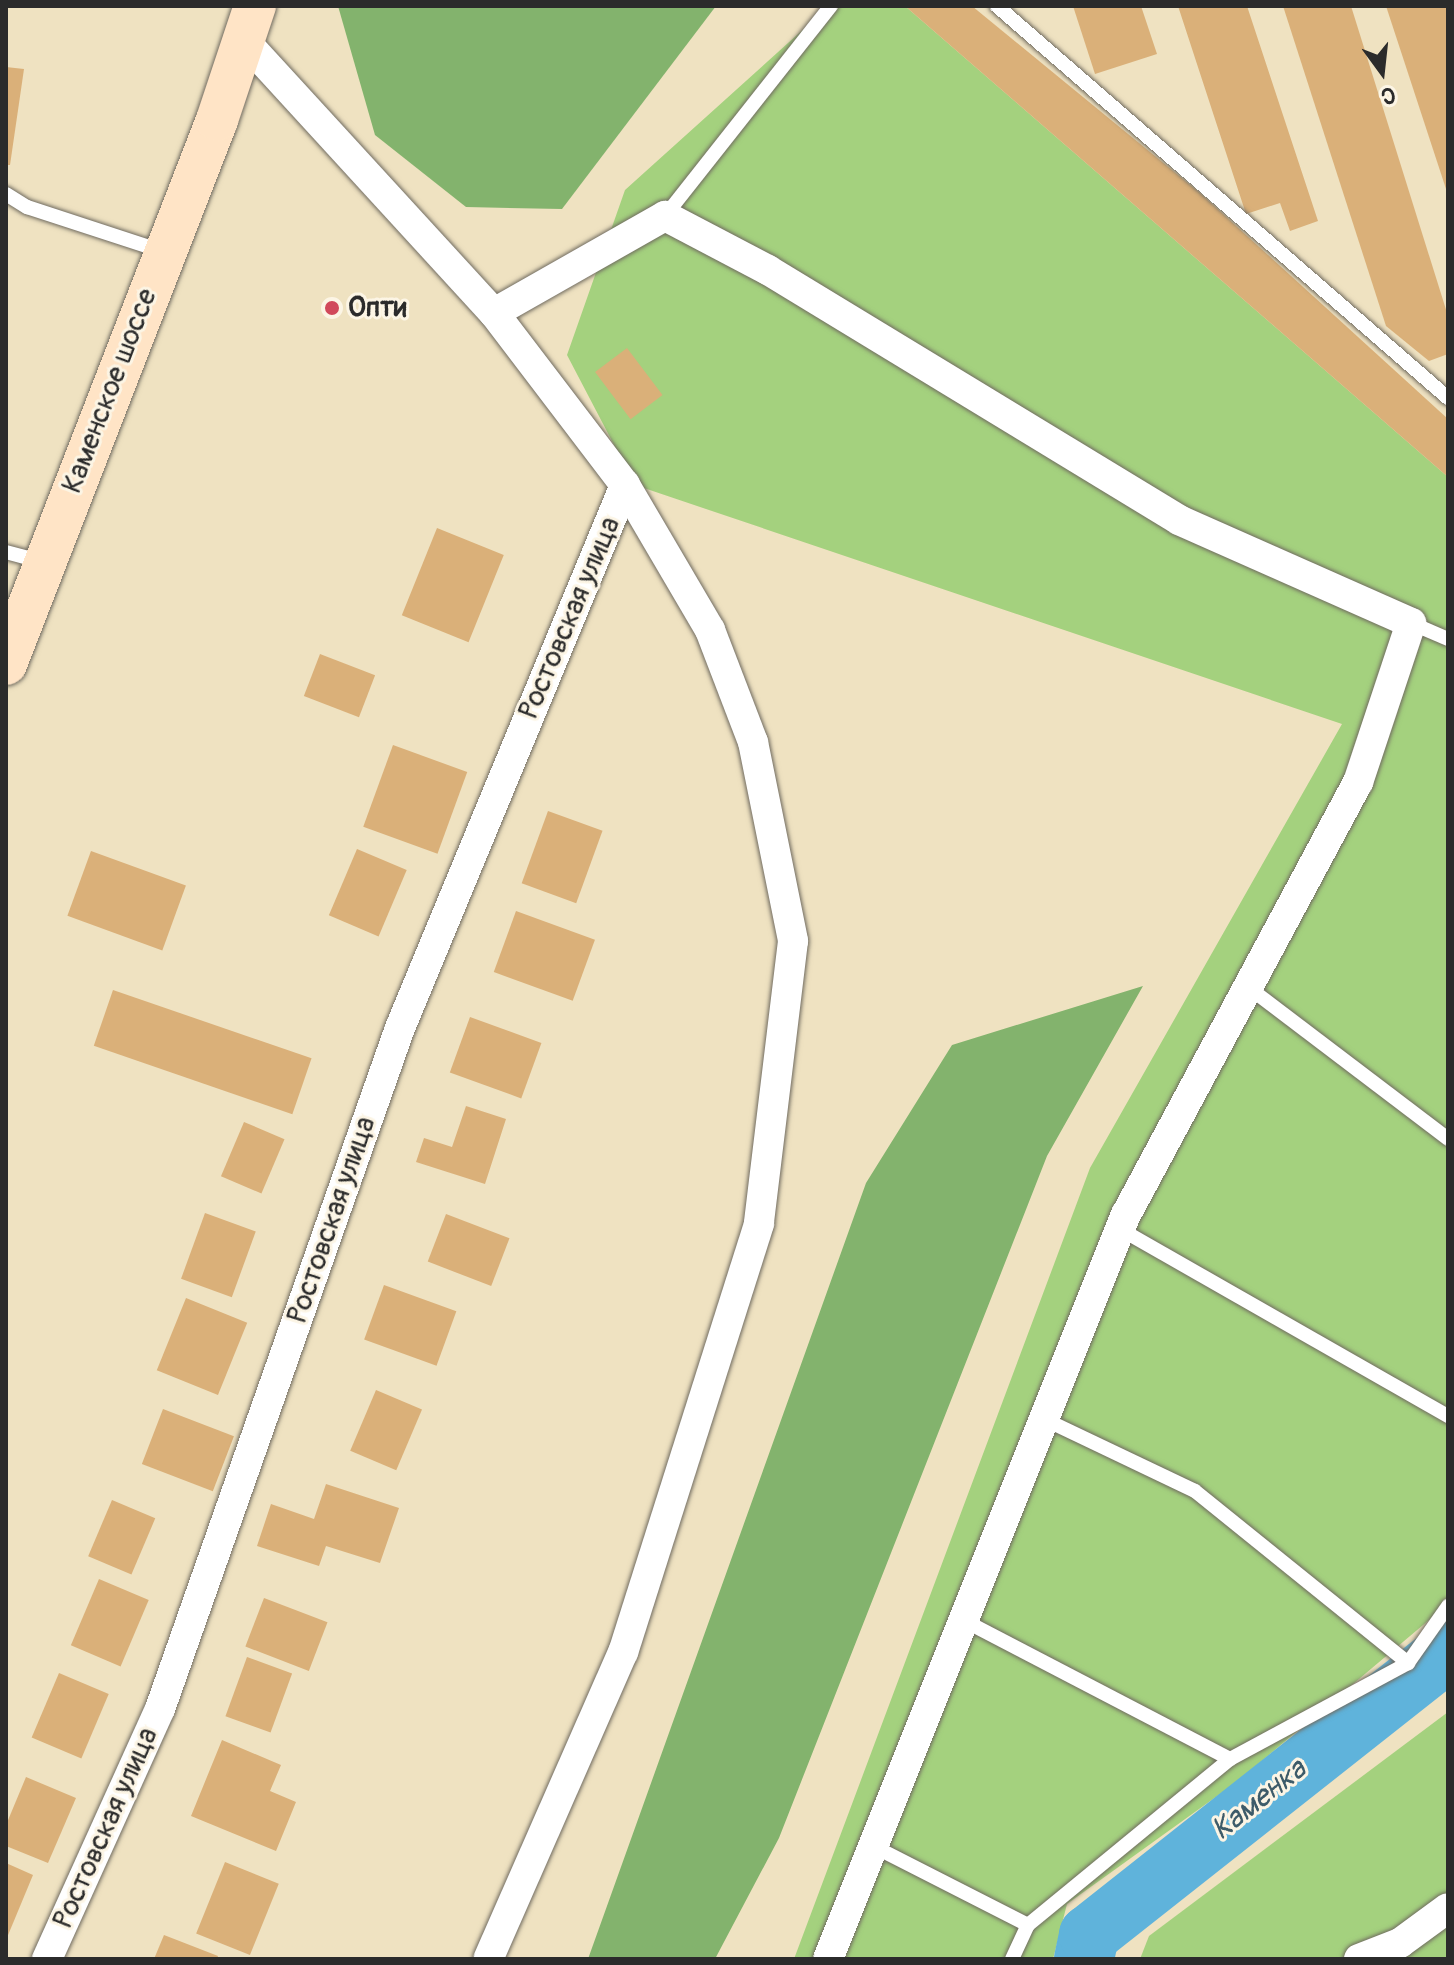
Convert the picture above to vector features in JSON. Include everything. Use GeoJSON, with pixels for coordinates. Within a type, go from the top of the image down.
{"type":"FeatureCollection","features":[{"type":"Feature","properties":{"kind":"street"},"geometry":{"type":"LineString","coordinates":[[248,22],[494,313],[625,485],[710,630],[753,742],[793,941],[759,1224],[623,1652],[488,1959]]}},
{"type":"Feature","properties":{"kind":"street","name":"Каменское шоссе"},"geometry":{"type":"LineString","coordinates":[[6,664],[25,557],[163,251],[217,120],[248,22]]}},
{"type":"Feature","properties":{"kind":"street"},"geometry":{"type":"LineString","coordinates":[[494,313],[665,216],[768,270],[1179,520],[1411,623],[1358,782],[1120,1229],[828,1959]]}},
{"type":"Feature","properties":{"kind":"street","name":"Ростовская улица"},"geometry":{"type":"LineString","coordinates":[[47,1959],[160,1709],[400,1028],[625,485]]}},
{"type":"Feature","properties":{"kind":"street"},"geometry":{"type":"LineString","coordinates":[[1359,1959],[1400,1943],[1448,1908]]}},
{"type":"Feature","properties":{"kind":"lane"},"geometry":{"type":"LineString","coordinates":[[665,216],[831,6]]}},
{"type":"Feature","properties":{"kind":"lane"},"geometry":{"type":"LineString","coordinates":[[997,6],[1448,398]]}},
{"type":"Feature","properties":{"kind":"lane"},"geometry":{"type":"LineString","coordinates":[[6,194],[27,207],[163,251]]}},
{"type":"Feature","properties":{"kind":"lane"},"geometry":{"type":"LineString","coordinates":[[1411,623],[1448,639]]}},
{"type":"Feature","properties":{"kind":"lane"},"geometry":{"type":"LineString","coordinates":[[1248,987],[1448,1139]]}},
{"type":"Feature","properties":{"kind":"lane"},"geometry":{"type":"LineString","coordinates":[[1120,1229],[1448,1416]]}},
{"type":"Feature","properties":{"kind":"lane"},"geometry":{"type":"LineString","coordinates":[[1044,1419],[1195,1491],[1408,1663]]}},
{"type":"Feature","properties":{"kind":"lane"},"geometry":{"type":"LineString","coordinates":[[1012,1959],[1028,1925],[1230,1759],[1408,1663],[1448,1606]]}},
{"type":"Feature","properties":{"kind":"lane"},"geometry":{"type":"LineString","coordinates":[[963,1620],[1230,1759]]}},
{"type":"Feature","properties":{"kind":"lane"},"geometry":{"type":"LineString","coordinates":[[873,1846],[1028,1925]]}},
{"type":"Feature","properties":{"kind":"green space"},"geometry":{"type":"Polygon","coordinates":[[[338,6],[716,6],[562,209],[466,207],[375,135],[338,6]]]}},
{"type":"Feature","properties":{"kind":"green space"},"geometry":{"type":"Polygon","coordinates":[[[829,6],[905,6],[1448,477],[1448,1604],[1238,1781],[1067,1904],[1053,1959],[794,1959],[1090,1168],[1342,724],[635,485],[567,355],[625,190],[829,6]]]}},
{"type":"Feature","properties":{"kind":"green space"},"geometry":{"type":"Polygon","coordinates":[[[1143,986],[1047,1156],[779,1838],[715,1959],[588,1959],[866,1183],[952,1045],[1143,986]]]}},
{"type":"Feature","properties":{"kind":"green space"},"geometry":{"type":"Polygon","coordinates":[[[1448,1712],[1448,1959],[1140,1959],[1149,1936],[1448,1712]]]}},
{"type":"Feature","properties":{"kind":"building"},"geometry":{"type":"Polygon","coordinates":[[[905,6],[972,6],[1200,193],[1448,419],[1448,477],[905,6]]]}},
{"type":"Feature","properties":{"kind":"building"},"geometry":{"type":"Polygon","coordinates":[[[1073,6],[1141,6],[1157,54],[1095,74],[1073,6]]]}},
{"type":"Feature","properties":{"kind":"building"},"geometry":{"type":"Polygon","coordinates":[[[1178,6],[1247,6],[1318,221],[1290,231],[1280,203],[1246,214],[1178,6]]]}},
{"type":"Feature","properties":{"kind":"building"},"geometry":{"type":"Polygon","coordinates":[[[1283,6],[1351,6],[1448,316],[1448,354],[1429,361],[1386,326],[1283,6]]]}},
{"type":"Feature","properties":{"kind":"building"},"geometry":{"type":"Polygon","coordinates":[[[1386,6],[1448,6],[1448,192],[1447,192],[1386,6]]]}},
{"type":"Feature","properties":{"kind":"building"},"geometry":{"type":"Polygon","coordinates":[[[6,67],[24,69],[10,165],[6,165],[6,67]]]}},
{"type":"Feature","properties":{"kind":"building"},"geometry":{"type":"Polygon","coordinates":[[[627,348],[663,395],[631,419],[595,372],[627,348]]]}},
{"type":"Feature","properties":{"kind":"building"},"geometry":{"type":"Polygon","coordinates":[[[437,528],[504,555],[469,642],[402,615],[437,528]]]}},
{"type":"Feature","properties":{"kind":"building"},"geometry":{"type":"Polygon","coordinates":[[[320,654],[375,675],[359,717],[304,696],[320,654]]]}},
{"type":"Feature","properties":{"kind":"building"},"geometry":{"type":"Polygon","coordinates":[[[393,745],[467,772],[437,854],[363,827],[393,745]]]}},
{"type":"Feature","properties":{"kind":"building"},"geometry":{"type":"Polygon","coordinates":[[[548,811],[603,831],[576,903],[522,883],[548,811]]]}},
{"type":"Feature","properties":{"kind":"building"},"geometry":{"type":"Polygon","coordinates":[[[357,849],[407,870],[379,936],[329,915],[357,849]]]}},
{"type":"Feature","properties":{"kind":"building"},"geometry":{"type":"Polygon","coordinates":[[[91,851],[186,886],[162,950],[67,916],[91,851]]]}},
{"type":"Feature","properties":{"kind":"building"},"geometry":{"type":"Polygon","coordinates":[[[516,911],[595,940],[573,1001],[494,972],[516,911]]]}},
{"type":"Feature","properties":{"kind":"building"},"geometry":{"type":"Polygon","coordinates":[[[113,990],[312,1058],[292,1114],[94,1046],[113,990]]]}},
{"type":"Feature","properties":{"kind":"building"},"geometry":{"type":"Polygon","coordinates":[[[470,1017],[541,1043],[521,1098],[450,1072],[470,1017]]]}},
{"type":"Feature","properties":{"kind":"building"},"geometry":{"type":"Polygon","coordinates":[[[466,1106],[506,1119],[485,1184],[416,1162],[424,1138],[452,1147],[466,1106]]]}},
{"type":"Feature","properties":{"kind":"building"},"geometry":{"type":"Polygon","coordinates":[[[244,1122],[285,1139],[261,1194],[221,1176],[244,1122]]]}},
{"type":"Feature","properties":{"kind":"building"},"geometry":{"type":"Polygon","coordinates":[[[205,1213],[256,1231],[232,1297],[181,1279],[205,1213]]]}},
{"type":"Feature","properties":{"kind":"building"},"geometry":{"type":"Polygon","coordinates":[[[446,1214],[509,1238],[491,1286],[428,1262],[446,1214]]]}},
{"type":"Feature","properties":{"kind":"building"},"geometry":{"type":"Polygon","coordinates":[[[384,1285],[456,1311],[437,1366],[364,1340],[384,1285]]]}},
{"type":"Feature","properties":{"kind":"building"},"geometry":{"type":"Polygon","coordinates":[[[186,1298],[247,1323],[218,1395],[157,1370],[186,1298]]]}},
{"type":"Feature","properties":{"kind":"building"},"geometry":{"type":"Polygon","coordinates":[[[376,1390],[422,1410],[396,1470],[350,1451],[376,1390]]]}},
{"type":"Feature","properties":{"kind":"building"},"geometry":{"type":"Polygon","coordinates":[[[163,1409],[234,1436],[213,1491],[142,1464],[163,1409]]]}},
{"type":"Feature","properties":{"kind":"building"},"geometry":{"type":"Polygon","coordinates":[[[326,1484],[399,1508],[380,1563],[326,1546],[319,1566],[257,1546],[271,1504],[314,1519],[326,1484]]]}},
{"type":"Feature","properties":{"kind":"building"},"geometry":{"type":"Polygon","coordinates":[[[112,1500],[155,1518],[131,1575],[88,1556],[112,1500]]]}},
{"type":"Feature","properties":{"kind":"building"},"geometry":{"type":"Polygon","coordinates":[[[99,1579],[149,1600],[121,1666],[71,1645],[99,1579]]]}},
{"type":"Feature","properties":{"kind":"building"},"geometry":{"type":"Polygon","coordinates":[[[264,1598],[327,1622],[309,1671],[245,1647],[264,1598]]]}},
{"type":"Feature","properties":{"kind":"building"},"geometry":{"type":"Polygon","coordinates":[[[247,1657],[292,1673],[271,1733],[225,1716],[247,1657]]]}},
{"type":"Feature","properties":{"kind":"building"},"geometry":{"type":"Polygon","coordinates":[[[59,1673],[109,1694],[81,1759],[32,1737],[59,1673]]]}},
{"type":"Feature","properties":{"kind":"building"},"geometry":{"type":"Polygon","coordinates":[[[222,1740],[281,1765],[270,1791],[296,1802],[276,1851],[191,1816],[222,1740]]]}},
{"type":"Feature","properties":{"kind":"building"},"geometry":{"type":"Polygon","coordinates":[[[26,1777],[76,1798],[48,1863],[6,1846],[6,1825],[26,1777]]]}},
{"type":"Feature","properties":{"kind":"building"},"geometry":{"type":"Polygon","coordinates":[[[225,1862],[279,1884],[250,1955],[196,1933],[225,1862]]]}},
{"type":"Feature","properties":{"kind":"building"},"geometry":{"type":"Polygon","coordinates":[[[6,1863],[33,1875],[6,1940],[6,1863]]]}},
{"type":"Feature","properties":{"kind":"building"},"geometry":{"type":"Polygon","coordinates":[[[164,1935],[218,1956],[217,1959],[154,1959],[164,1935]]]}},
{"type":"Feature","properties":{"kind":"waterway","name":"Каменка"},"geometry":{"type":"LineString","coordinates":[[1084,1959],[1089,1935],[1448,1651]]}},
{"type":"Feature","properties":{"kind":"place","name":"Опти"},"geometry":{"type":"Point","coordinates":[332,308]}}]}
